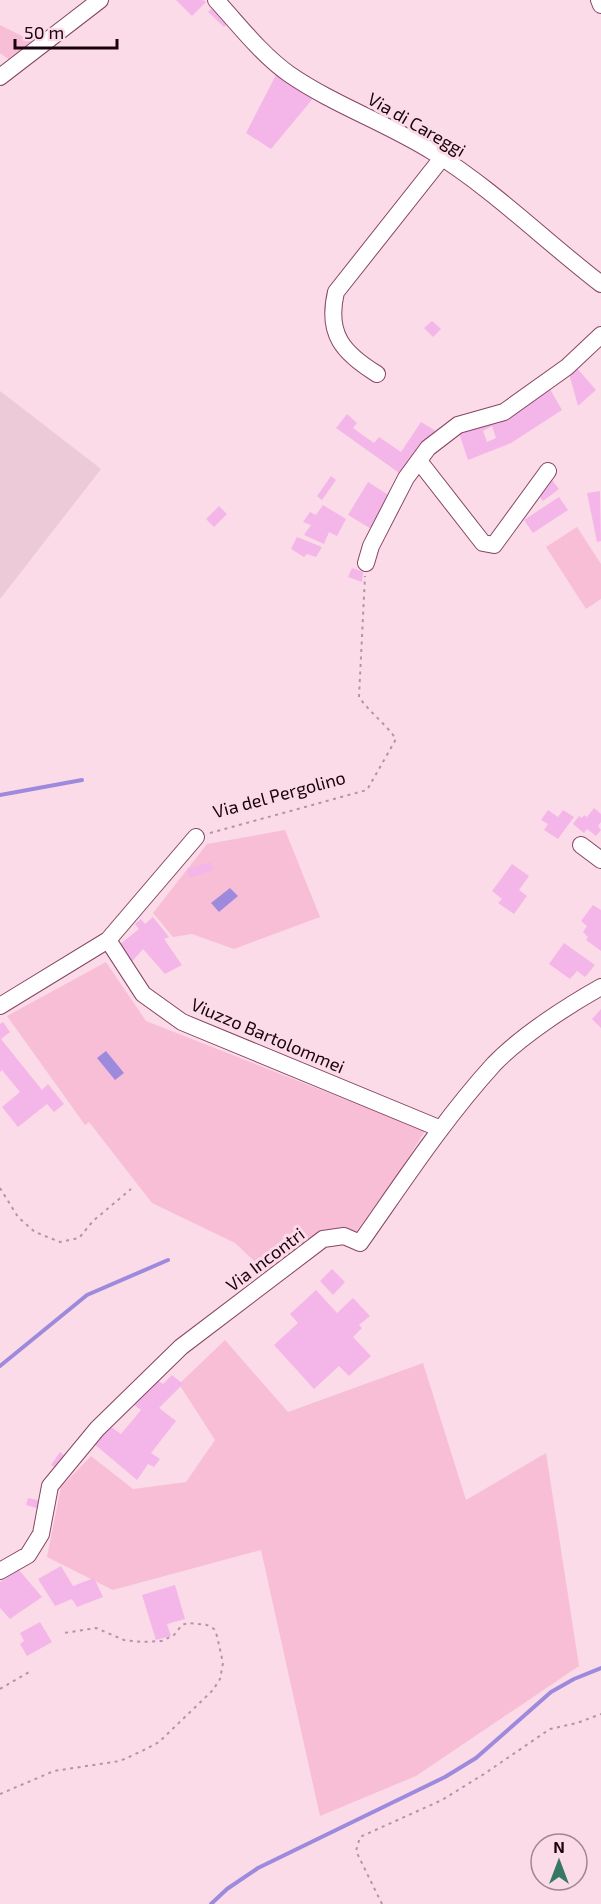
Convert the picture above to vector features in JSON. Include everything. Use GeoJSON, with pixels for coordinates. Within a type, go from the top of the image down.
{"type":"FeatureCollection","features":[{"type":"Feature","properties":{"kind":"street"},"geometry":{"type":"LineString","coordinates":[[0,77],[100,0]]}},
{"type":"Feature","properties":{"kind":"street","name":"Via di Careggi"},"geometry":{"type":"LineString","coordinates":[[216,0],[272,60],[289,74],[319,92],[399,132],[442,158],[481,186],[601,284]]}},
{"type":"Feature","properties":{"kind":"street"},"geometry":{"type":"LineString","coordinates":[[599,0],[601,5]]}},
{"type":"Feature","properties":{"kind":"street"},"geometry":{"type":"LineString","coordinates":[[377,374],[354,360],[340,344],[332,309],[336,292],[442,158]]}},
{"type":"Feature","properties":{"kind":"street"},"geometry":{"type":"LineString","coordinates":[[366,562],[376,536],[406,478],[428,448],[458,425],[504,412],[567,367],[601,335]]}},
{"type":"Feature","properties":{"kind":"street"},"geometry":{"type":"LineString","coordinates":[[419,461],[483,543],[494,545],[548,471]]}},
{"type":"Feature","properties":{"kind":"street","name":"Via del Pergolino"},"geometry":{"type":"LineString","coordinates":[[0,1006],[108,940],[196,837]]}},
{"type":"Feature","properties":{"kind":"street"},"geometry":{"type":"LineString","coordinates":[[580,845],[601,860]]}},
{"type":"Feature","properties":{"kind":"street","name":"Viuzzo Bartolommei"},"geometry":{"type":"LineString","coordinates":[[108,940],[143,994],[182,1022],[441,1129]]}},
{"type":"Feature","properties":{"kind":"street","name":"Via Incontri"},"geometry":{"type":"LineString","coordinates":[[0,1571],[28,1555],[33,1548],[40,1534],[50,1486],[97,1429],[181,1347],[323,1239],[344,1236],[360,1243],[441,1129],[495,1063],[543,1024],[601,987]]}},
{"type":"Feature","properties":{"kind":"path","name":"Via del Pergolino"},"geometry":{"type":"LineString","coordinates":[[196,837],[367,790],[372,783],[396,739],[387,725],[359,698],[366,562]]}},
{"type":"Feature","properties":{"kind":"path"},"geometry":{"type":"LineString","coordinates":[[0,1188],[18,1217],[35,1232],[60,1242],[79,1238],[93,1221],[131,1189]]}},
{"type":"Feature","properties":{"kind":"path"},"geometry":{"type":"LineString","coordinates":[[0,1794],[54,1771],[120,1761],[159,1742],[213,1690],[223,1670],[217,1636],[213,1629],[200,1623],[182,1625],[174,1635],[162,1641],[123,1640],[96,1628],[64,1633]]}},
{"type":"Feature","properties":{"kind":"path"},"geometry":{"type":"LineString","coordinates":[[0,1689],[29,1672]]}},
{"type":"Feature","properties":{"kind":"path"},"geometry":{"type":"LineString","coordinates":[[382,1904],[356,1851],[360,1837],[442,1800],[550,1729],[577,1723],[601,1714]]}},
{"type":"Feature","properties":{"kind":"shaded area"},"geometry":{"type":"Polygon","coordinates":[[[0,25],[36,43],[10,60],[0,53],[0,25]]]}},
{"type":"Feature","properties":{"kind":"shaded area"},"geometry":{"type":"Polygon","coordinates":[[[0,391],[101,469],[0,599],[0,391]]]}},
{"type":"Feature","properties":{"kind":"shaded area"},"geometry":{"type":"Polygon","coordinates":[[[577,527],[601,564],[601,599],[586,609],[546,547],[577,527]]]}},
{"type":"Feature","properties":{"kind":"shaded area"},"geometry":{"type":"Polygon","coordinates":[[[285,830],[320,917],[234,949],[192,934],[173,937],[153,913],[207,844],[285,830]]]}},
{"type":"Feature","properties":{"kind":"shaded area"},"geometry":{"type":"Polygon","coordinates":[[[230,888],[238,896],[219,912],[211,903],[230,888]]]}},
{"type":"Feature","properties":{"kind":"shaded area"},"geometry":{"type":"Polygon","coordinates":[[[106,962],[146,1021],[425,1131],[359,1236],[341,1231],[268,1274],[235,1243],[152,1203],[89,1122],[85,1125],[7,1016],[106,962]]]}},
{"type":"Feature","properties":{"kind":"shaded area"},"geometry":{"type":"Polygon","coordinates":[[[106,1051],[124,1073],[115,1080],[97,1058],[106,1051]]]}},
{"type":"Feature","properties":{"kind":"shaded area"},"geometry":{"type":"Polygon","coordinates":[[[225,1340],[288,1412],[423,1363],[466,1500],[546,1453],[579,1666],[416,1776],[320,1816],[261,1550],[113,1590],[47,1557],[61,1487],[91,1456],[133,1489],[186,1482],[215,1440],[179,1384],[225,1340]]]}},
{"type":"Feature","properties":{"kind":"building"},"geometry":{"type":"Polygon","coordinates":[[[176,0],[203,0],[206,2],[192,16],[176,0]]]}},
{"type":"Feature","properties":{"kind":"building"},"geometry":{"type":"Polygon","coordinates":[[[214,6],[230,22],[224,27],[208,12],[214,6]]]}},
{"type":"Feature","properties":{"kind":"building"},"geometry":{"type":"Polygon","coordinates":[[[277,73],[315,96],[271,149],[246,133],[277,73]]]}},
{"type":"Feature","properties":{"kind":"building"},"geometry":{"type":"Polygon","coordinates":[[[432,321],[441,329],[433,337],[424,328],[432,321]]]}},
{"type":"Feature","properties":{"kind":"building"},"geometry":{"type":"Polygon","coordinates":[[[575,366],[596,390],[578,406],[568,370],[575,366]]]}},
{"type":"Feature","properties":{"kind":"building"},"geometry":{"type":"Polygon","coordinates":[[[550,389],[562,410],[511,443],[468,460],[458,430],[494,418],[497,424],[550,389]],[[492,426],[483,431],[487,442],[496,438],[492,426]]]}},
{"type":"Feature","properties":{"kind":"building"},"geometry":{"type":"Polygon","coordinates":[[[347,414],[357,423],[353,428],[374,443],[379,437],[401,452],[421,422],[436,431],[402,475],[336,428],[347,414]]]}},
{"type":"Feature","properties":{"kind":"building"},"geometry":{"type":"Polygon","coordinates":[[[331,476],[336,480],[322,500],[317,496],[331,476]]]}},
{"type":"Feature","properties":{"kind":"building"},"geometry":{"type":"Polygon","coordinates":[[[552,480],[559,489],[543,501],[536,492],[552,480]]]}},
{"type":"Feature","properties":{"kind":"building"},"geometry":{"type":"Polygon","coordinates":[[[368,482],[393,498],[373,530],[348,515],[368,482]]]}},
{"type":"Feature","properties":{"kind":"building"},"geometry":{"type":"Polygon","coordinates":[[[600,491],[601,541],[597,542],[587,493],[600,491]]]}},
{"type":"Feature","properties":{"kind":"building"},"geometry":{"type":"Polygon","coordinates":[[[559,497],[568,510],[533,533],[524,520],[559,497]]]}},
{"type":"Feature","properties":{"kind":"building"},"geometry":{"type":"Polygon","coordinates":[[[323,505],[346,519],[337,536],[329,532],[324,544],[304,535],[311,525],[303,522],[310,512],[316,515],[323,505]]]}},
{"type":"Feature","properties":{"kind":"building"},"geometry":{"type":"Polygon","coordinates":[[[219,506],[227,514],[214,527],[206,519],[219,506]]]}},
{"type":"Feature","properties":{"kind":"building"},"geometry":{"type":"Polygon","coordinates":[[[297,537],[322,547],[316,557],[307,554],[304,557],[291,549],[297,537]]]}},
{"type":"Feature","properties":{"kind":"building"},"geometry":{"type":"Polygon","coordinates":[[[352,568],[363,572],[362,582],[348,577],[352,568]]]}},
{"type":"Feature","properties":{"kind":"building"},"geometry":{"type":"Polygon","coordinates":[[[594,808],[601,814],[601,822],[598,826],[601,830],[596,836],[587,829],[584,833],[573,824],[579,816],[587,817],[594,808]]]}},
{"type":"Feature","properties":{"kind":"building"},"geometry":{"type":"Polygon","coordinates":[[[548,810],[558,817],[563,810],[574,817],[558,839],[544,830],[548,824],[541,820],[548,810]]]}},
{"type":"Feature","properties":{"kind":"building"},"geometry":{"type":"Polygon","coordinates":[[[211,862],[213,870],[190,878],[187,869],[211,862]]]}},
{"type":"Feature","properties":{"kind":"building"},"geometry":{"type":"Polygon","coordinates":[[[512,864],[529,876],[519,890],[527,896],[514,914],[498,903],[502,899],[492,891],[512,864]]]}},
{"type":"Feature","properties":{"kind":"building"},"geometry":{"type":"Polygon","coordinates":[[[593,905],[601,910],[601,951],[586,940],[588,937],[583,932],[587,926],[581,921],[593,905]]]}},
{"type":"Feature","properties":{"kind":"building"},"geometry":{"type":"Polygon","coordinates":[[[153,917],[169,937],[164,939],[182,965],[165,974],[143,949],[129,965],[119,945],[139,929],[135,924],[141,919],[145,924],[153,917]]]}},
{"type":"Feature","properties":{"kind":"building"},"geometry":{"type":"Polygon","coordinates":[[[564,943],[595,965],[585,977],[577,971],[570,979],[549,964],[564,943]]]}},
{"type":"Feature","properties":{"kind":"building"},"geometry":{"type":"Polygon","coordinates":[[[601,1009],[601,1028],[592,1019],[601,1009]]]}},
{"type":"Feature","properties":{"kind":"building"},"geometry":{"type":"Polygon","coordinates":[[[3,1022],[10,1032],[1,1039],[42,1090],[48,1084],[64,1104],[54,1112],[47,1104],[18,1127],[2,1107],[20,1092],[2,1070],[0,1072],[0,1024],[3,1022]]]}},
{"type":"Feature","properties":{"kind":"building"},"geometry":{"type":"Polygon","coordinates":[[[332,1269],[345,1282],[333,1295],[320,1281],[332,1269]]]}},
{"type":"Feature","properties":{"kind":"building"},"geometry":{"type":"Polygon","coordinates":[[[316,1290],[337,1313],[353,1298],[370,1316],[359,1325],[362,1328],[353,1337],[371,1356],[349,1376],[339,1366],[314,1389],[274,1345],[298,1323],[290,1314],[316,1290]]]}},
{"type":"Feature","properties":{"kind":"building"},"geometry":{"type":"Polygon","coordinates":[[[172,1375],[183,1384],[159,1408],[176,1421],[151,1453],[160,1459],[154,1467],[148,1464],[137,1480],[93,1443],[111,1427],[121,1434],[141,1410],[132,1403],[157,1380],[163,1384],[172,1375]]]}},
{"type":"Feature","properties":{"kind":"building"},"geometry":{"type":"Polygon","coordinates":[[[60,1452],[65,1456],[56,1468],[51,1465],[60,1452]]]}},
{"type":"Feature","properties":{"kind":"building"},"geometry":{"type":"Polygon","coordinates":[[[28,1498],[42,1501],[40,1509],[26,1505],[28,1498]]]}},
{"type":"Feature","properties":{"kind":"building"},"geometry":{"type":"Polygon","coordinates":[[[61,1566],[73,1586],[94,1578],[103,1597],[77,1607],[72,1599],[55,1606],[38,1579],[61,1566]]]}},
{"type":"Feature","properties":{"kind":"building"},"geometry":{"type":"Polygon","coordinates":[[[19,1570],[42,1597],[10,1619],[0,1608],[0,1582],[19,1570]]]}},
{"type":"Feature","properties":{"kind":"building"},"geometry":{"type":"Polygon","coordinates":[[[175,1585],[185,1619],[167,1624],[171,1636],[156,1640],[142,1595],[175,1585]]]}},
{"type":"Feature","properties":{"kind":"building"},"geometry":{"type":"Polygon","coordinates":[[[40,1622],[52,1642],[27,1656],[20,1644],[24,1641],[20,1633],[40,1622]]]}},
{"type":"Feature","properties":{"kind":"waterway"},"geometry":{"type":"LineString","coordinates":[[0,795],[82,780]]}},
{"type":"Feature","properties":{"kind":"waterway"},"geometry":{"type":"LineString","coordinates":[[0,1366],[87,1295],[168,1260]]}},
{"type":"Feature","properties":{"kind":"waterway"},"geometry":{"type":"LineString","coordinates":[[211,1904],[227,1889],[258,1868],[445,1777],[476,1758],[551,1692],[601,1668]]}}]}
